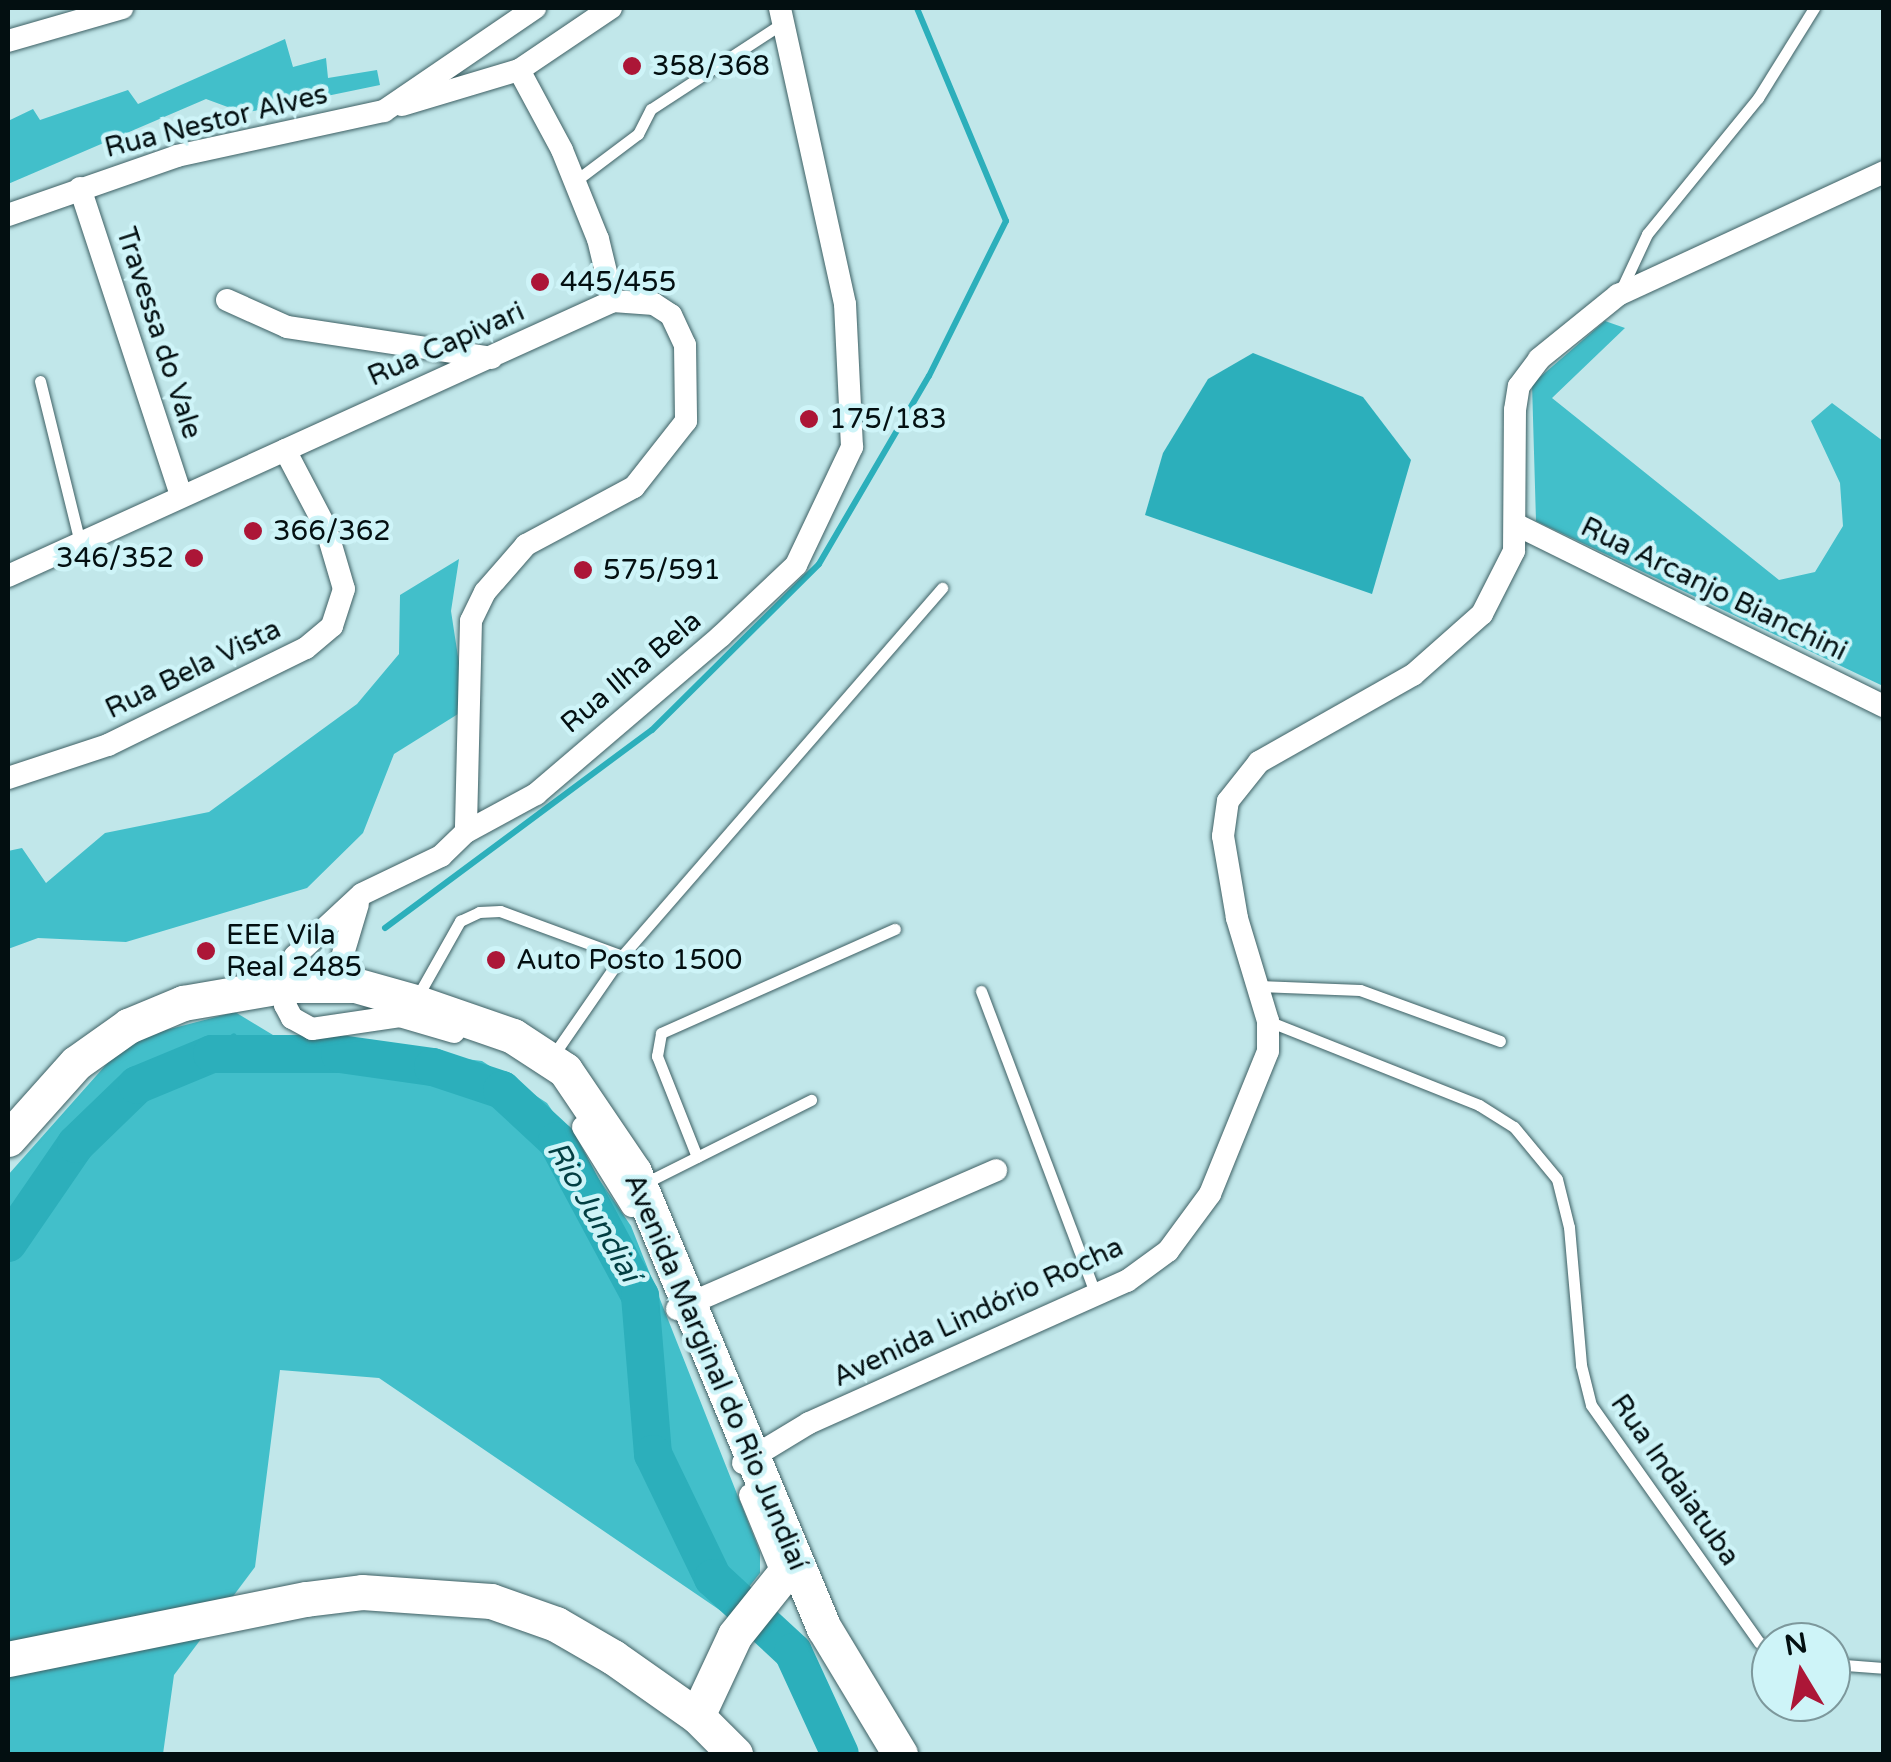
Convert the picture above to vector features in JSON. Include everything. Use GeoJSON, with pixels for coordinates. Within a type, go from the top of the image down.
{"type":"FeatureCollection","features":[{"type":"Feature","properties":{"kind":"main road","name":"Avenida Marginal do Rio Jundiaí"},"geometry":{"type":"LineString","coordinates":[[8,1139],[76,1063],[128,1026],[183,1002],[349,970],[407,1009],[514,1036],[542,1063],[565,1070],[633,1188],[745,1462],[784,1577],[900,1754]]}},
{"type":"Feature","properties":{"kind":"main road"},"geometry":{"type":"LineString","coordinates":[[716,1739],[722,1661],[784,1577]]}},
{"type":"Feature","properties":{"kind":"main road"},"geometry":{"type":"LineString","coordinates":[[8,1659],[306,1599],[432,1594],[491,1602],[556,1624],[716,1739]]}},
{"type":"Feature","properties":{"kind":"street"},"geometry":{"type":"LineString","coordinates":[[8,41],[122,8]]}},
{"type":"Feature","properties":{"kind":"street","name":"Rua Nestor Alves"},"geometry":{"type":"LineString","coordinates":[[384,111],[535,8]]}},
{"type":"Feature","properties":{"kind":"street","name":"Rua Nestor Alves"},"geometry":{"type":"LineString","coordinates":[[8,215],[176,156],[384,111],[518,70],[611,8]]}},
{"type":"Feature","properties":{"kind":"street","name":"Rua Ilha Bela"},"geometry":{"type":"LineString","coordinates":[[287,985],[300,951],[362,894],[441,856],[466,832],[536,794],[796,566],[845,464],[854,388],[846,304],[782,15]]}},
{"type":"Feature","properties":{"kind":"street"},"geometry":{"type":"LineString","coordinates":[[466,832],[471,620],[485,592],[526,546],[634,487],[686,421],[685,345],[671,315],[654,304],[613,300],[574,182],[518,70]]}},
{"type":"Feature","properties":{"kind":"street"},"geometry":{"type":"LineString","coordinates":[[1875,175],[1884,197]]}},
{"type":"Feature","properties":{"kind":"street","name":"Avenida Lindório Rocha"},"geometry":{"type":"LineString","coordinates":[[745,1462],[809,1423],[1096,1295],[1168,1251],[1210,1194],[1268,1051],[1268,1022],[1226,852],[1228,802],[1259,762],[1413,676],[1461,637],[1482,614],[1514,551],[1519,526],[1519,386],[1539,359],[1618,296],[1875,175]]}},
{"type":"Feature","properties":{"kind":"street","name":"Travessa do Vale"},"geometry":{"type":"LineString","coordinates":[[80,188],[181,496]]}},
{"type":"Feature","properties":{"kind":"street"},"geometry":{"type":"LineString","coordinates":[[227,300],[286,327],[492,358]]}},
{"type":"Feature","properties":{"kind":"street","name":"Rua Capivari"},"geometry":{"type":"LineString","coordinates":[[8,576],[613,300]]}},
{"type":"Feature","properties":{"kind":"street","name":"Rua Bela Vista"},"geometry":{"type":"LineString","coordinates":[[8,778],[108,745],[306,648],[332,626],[344,589],[326,528],[285,450]]}},
{"type":"Feature","properties":{"kind":"street","name":"Rua Arcanjo Bianchini"},"geometry":{"type":"LineString","coordinates":[[1519,526],[1884,706]]}},
{"type":"Feature","properties":{"kind":"street"},"geometry":{"type":"LineString","coordinates":[[300,951],[349,970],[362,894]]}},
{"type":"Feature","properties":{"kind":"street"},"geometry":{"type":"LineString","coordinates":[[287,985],[285,1004],[292,1018],[312,1029],[407,1009]]}},
{"type":"Feature","properties":{"kind":"street"},"geometry":{"type":"LineString","coordinates":[[681,1307],[996,1170]]}},
{"type":"Feature","properties":{"kind":"lane"},"geometry":{"type":"LineString","coordinates":[[1618,296],[1648,234],[1758,98],[1814,8]]}},
{"type":"Feature","properties":{"kind":"lane"},"geometry":{"type":"LineString","coordinates":[[574,182],[638,134],[651,109],[782,15]]}},
{"type":"Feature","properties":{"kind":"lane"},"geometry":{"type":"LineString","coordinates":[[40,381],[80,543]]}},
{"type":"Feature","properties":{"kind":"lane"},"geometry":{"type":"LineString","coordinates":[[542,1063],[622,956],[942,588]]}},
{"type":"Feature","properties":{"kind":"lane"},"geometry":{"type":"LineString","coordinates":[[407,1009],[460,921],[480,912],[500,911],[622,956]]}},
{"type":"Feature","properties":{"kind":"lane"},"geometry":{"type":"LineString","coordinates":[[697,1157],[657,1056],[661,1033],[896,929]]}},
{"type":"Feature","properties":{"kind":"lane"},"geometry":{"type":"LineString","coordinates":[[1259,986],[1360,990],[1500,1040]]}},
{"type":"Feature","properties":{"kind":"lane"},"geometry":{"type":"LineString","coordinates":[[981,991],[1096,1295]]}},
{"type":"Feature","properties":{"kind":"lane","name":"Rua Indaiatuba"},"geometry":{"type":"LineString","coordinates":[[1268,1022],[1479,1105],[1514,1127],[1557,1178],[1570,1228],[1581,1365],[1591,1405],[1751,1632]]}},
{"type":"Feature","properties":{"kind":"lane"},"geometry":{"type":"LineString","coordinates":[[633,1188],[811,1100]]}},
{"type":"Feature","properties":{"kind":"lane"},"geometry":{"type":"LineString","coordinates":[[1851,1666],[1884,1668]]}},
{"type":"Feature","properties":{"kind":"shaded area"},"geometry":{"type":"Polygon","coordinates":[[[285,39],[293,67],[326,58],[328,78],[377,70],[380,85],[244,113],[206,99],[8,184],[8,121],[33,109],[40,120],[128,90],[138,104],[285,39]]]}},
{"type":"Feature","properties":{"kind":"shaded area"},"geometry":{"type":"Polygon","coordinates":[[[1605,321],[1625,328],[1552,398],[1779,580],[1815,572],[1843,526],[1840,483],[1811,421],[1832,403],[1883,441],[1883,686],[1536,521],[1532,384],[1605,321]]]}},
{"type":"Feature","properties":{"kind":"shaded area"},"geometry":{"type":"Polygon","coordinates":[[[1253,353],[1363,397],[1411,460],[1372,594],[1145,515],[1163,453],[1208,379],[1253,353]]]}},
{"type":"Feature","properties":{"kind":"shaded area"},"geometry":{"type":"Polygon","coordinates":[[[459,559],[451,611],[466,709],[394,754],[363,833],[307,888],[126,942],[38,938],[8,949],[8,851],[22,848],[46,883],[105,833],[209,812],[357,704],[399,654],[400,595],[459,559]]]}},
{"type":"Feature","properties":{"kind":"shaded area"},"geometry":{"type":"Polygon","coordinates":[[[235,1012],[273,1035],[482,1061],[547,1103],[631,1226],[760,1552],[760,1573],[727,1615],[379,1378],[280,1370],[255,1567],[174,1675],[163,1754],[8,1754],[8,1175],[128,1040],[235,1012]]]}},
{"type":"Feature","properties":{"kind":"waterway"},"geometry":{"type":"LineString","coordinates":[[385,928],[652,730],[819,564],[929,376],[1006,221],[917,8]]}},
{"type":"Feature","properties":{"kind":"waterway"},"geometry":{"type":"LineString","coordinates":[[212,1054],[234,1036]]}},
{"type":"Feature","properties":{"kind":"waterway","name":"Rio Jundiaí"},"geometry":{"type":"LineString","coordinates":[[8,1243],[76,1144],[137,1085],[212,1054],[340,1054],[433,1067],[502,1090],[557,1141],[640,1296],[653,1454],[713,1578],[793,1652],[840,1754]]}},
{"type":"Feature","properties":{"kind":"place","name":"358/368"},"geometry":{"type":"Point","coordinates":[632,66]}},
{"type":"Feature","properties":{"kind":"place","name":"445/455"},"geometry":{"type":"Point","coordinates":[540,282]}},
{"type":"Feature","properties":{"kind":"place","name":"175/183"},"geometry":{"type":"Point","coordinates":[809,419]}},
{"type":"Feature","properties":{"kind":"place","name":"366/362"},"geometry":{"type":"Point","coordinates":[253,531]}},
{"type":"Feature","properties":{"kind":"place","name":"346/352"},"geometry":{"type":"Point","coordinates":[194,558]}},
{"type":"Feature","properties":{"kind":"place","name":"575/591"},"geometry":{"type":"Point","coordinates":[583,570]}},
{"type":"Feature","properties":{"kind":"place","name":"EEE Vila Real 2485"},"geometry":{"type":"Point","coordinates":[206,951]}},
{"type":"Feature","properties":{"kind":"place","name":"Auto Posto 1500"},"geometry":{"type":"Point","coordinates":[496,960]}}]}
